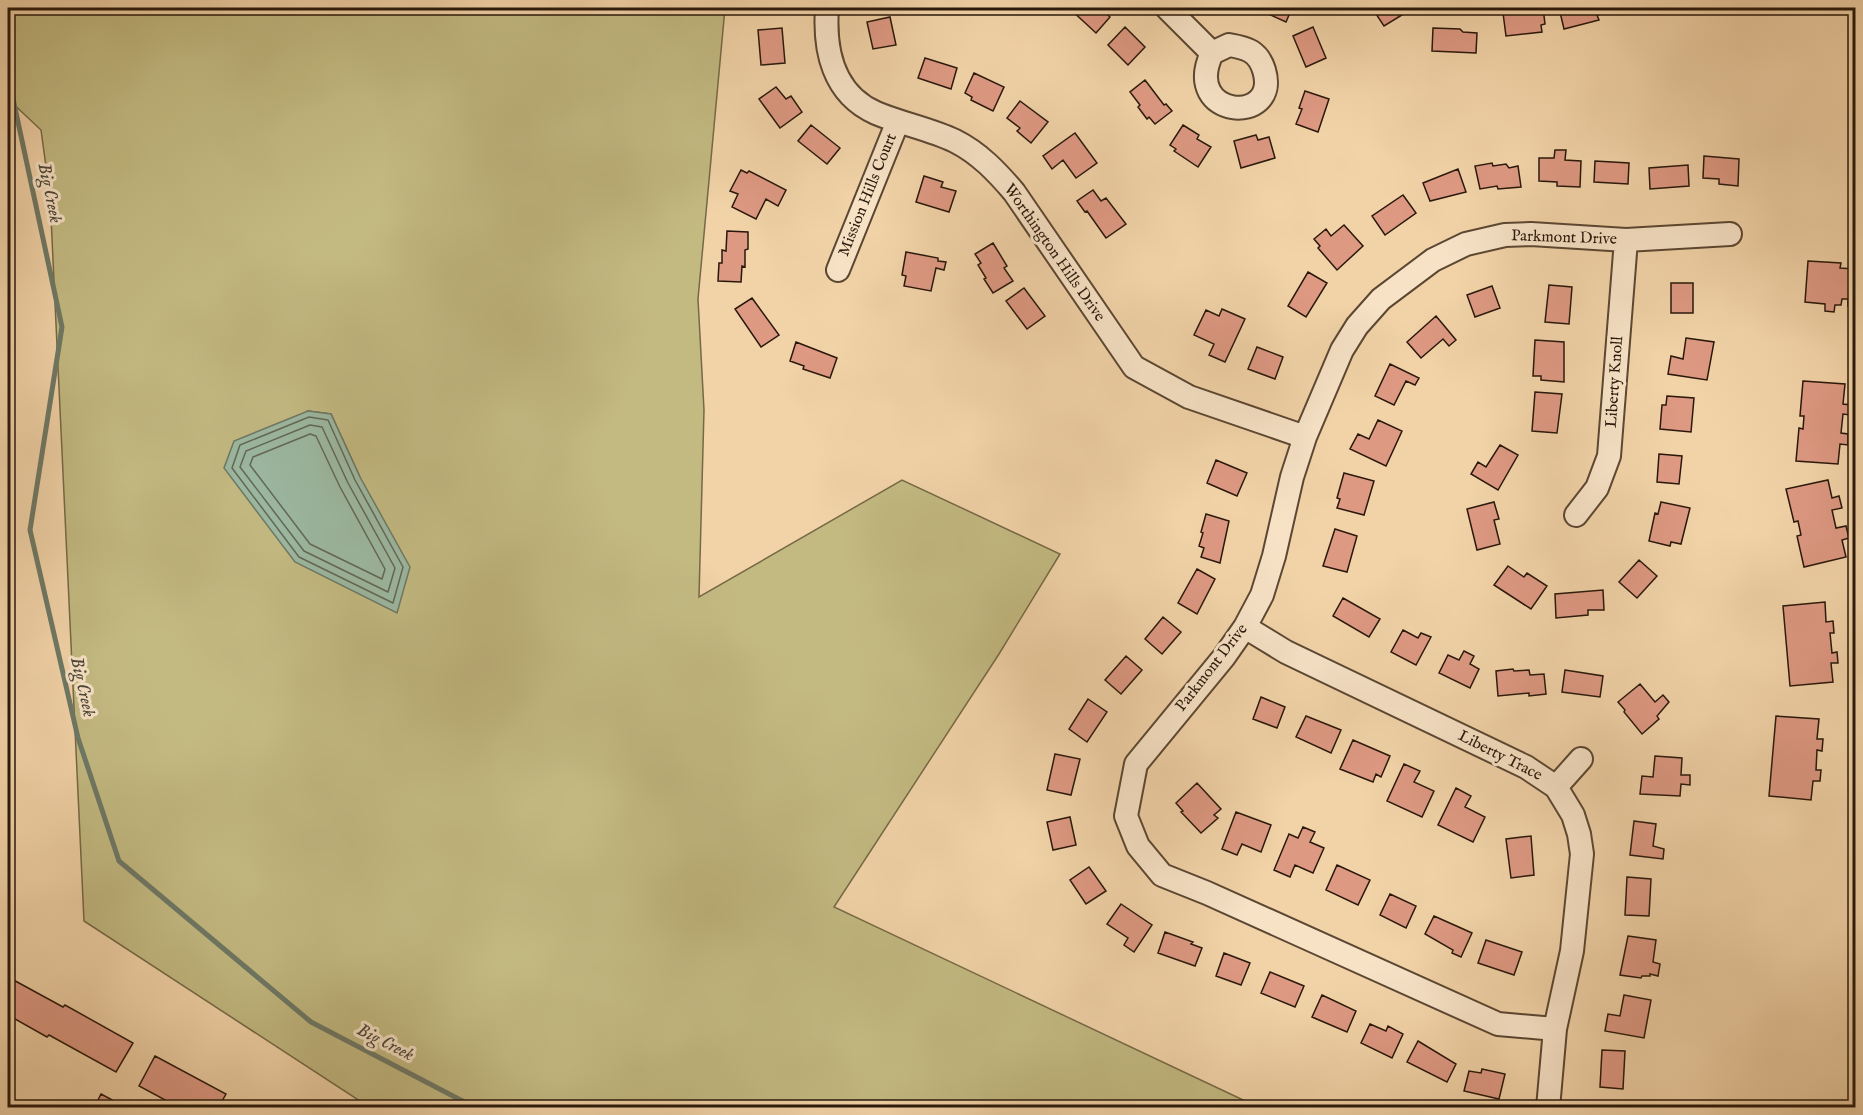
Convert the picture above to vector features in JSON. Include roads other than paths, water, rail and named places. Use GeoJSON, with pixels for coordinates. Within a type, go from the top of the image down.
{"type":"FeatureCollection","features":[{"type":"Feature","properties":{"kind":"street","name":"Worthington Hills Drive"},"geometry":{"type":"LineString","coordinates":[[827,8],[827,52],[836,76],[852,96],[874,112],[954,141],[978,156],[998,173],[1014,192],[1134,368],[1189,397],[1305,437]]}},
{"type":"Feature","properties":{"kind":"street"},"geometry":{"type":"LineString","coordinates":[[1167,8],[1212,53]]}},
{"type":"Feature","properties":{"kind":"street","name":"Mission Hills Court"},"geometry":{"type":"LineString","coordinates":[[838,270],[898,121]]}},
{"type":"Feature","properties":{"kind":"street","name":"Parkmont Drive"},"geometry":{"type":"LineString","coordinates":[[1555,1029],[1498,1023],[1271,921],[1162,875],[1138,846],[1126,816],[1136,764],[1224,657],[1245,627],[1262,595],[1274,556],[1292,477],[1305,437],[1342,350],[1357,326],[1381,299],[1433,260],[1466,244],[1505,235],[1531,234],[1626,240],[1730,234]]}},
{"type":"Feature","properties":{"kind":"street","name":"Liberty Knoll"},"geometry":{"type":"LineString","coordinates":[[1576,515],[1597,488],[1609,456],[1626,240]]}},
{"type":"Feature","properties":{"kind":"street","name":"Liberty Trace"},"geometry":{"type":"LineString","coordinates":[[1245,627],[1286,652],[1526,767],[1556,787],[1573,815],[1582,854],[1572,951],[1555,1029],[1548,1107]]}},
{"type":"Feature","properties":{"kind":"street"},"geometry":{"type":"LineString","coordinates":[[1556,787],[1581,759]]}},
{"type":"Feature","properties":{"kind":"water"},"geometry":{"type":"Polygon","coordinates":[[[308,411],[331,414],[360,477],[410,567],[397,613],[295,562],[224,468],[234,441],[308,411]]]}},
{"type":"Feature","properties":{"kind":"waterway","name":"Big Creek"},"geometry":{"type":"LineString","coordinates":[[8,90],[12,94],[62,327],[30,530],[78,738],[119,861],[311,1022],[476,1108]]}}]}
